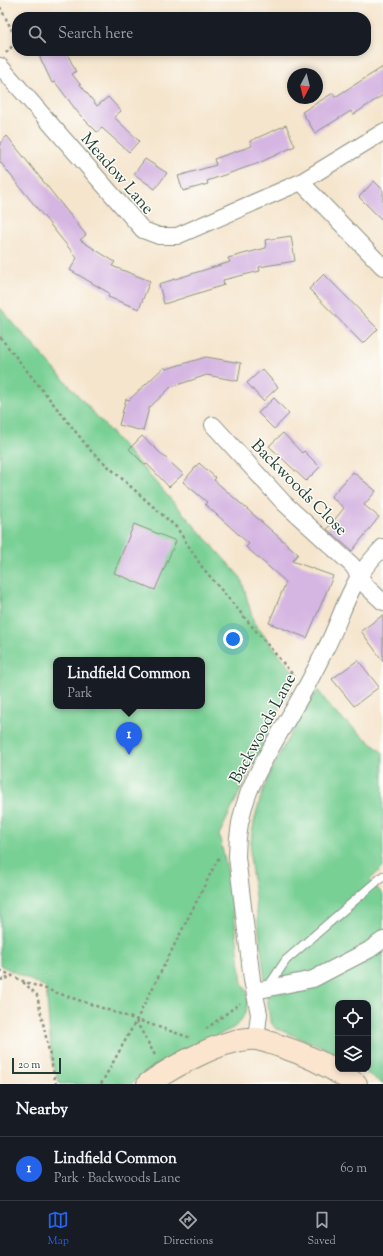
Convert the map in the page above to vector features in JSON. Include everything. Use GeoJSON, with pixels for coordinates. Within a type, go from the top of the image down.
{"type":"FeatureCollection","features":[{"type":"Feature","properties":{"kind":"main road"},"geometry":{"type":"LineString","coordinates":[[156,1078],[208,1050],[233,1042],[256,1039],[312,1057],[333,1068],[356,1084]]}},
{"type":"Feature","properties":{"kind":"street","name":"Meadow Lane"},"geometry":{"type":"LineString","coordinates":[[2,60],[143,230],[159,236],[176,236],[301,182],[383,132]]}},
{"type":"Feature","properties":{"kind":"street"},"geometry":{"type":"LineString","coordinates":[[301,182],[383,267]]}},
{"type":"Feature","properties":{"kind":"street","name":"Backwoods Close"},"geometry":{"type":"LineString","coordinates":[[213,425],[284,503],[352,565],[368,587],[383,602]]}},
{"type":"Feature","properties":{"kind":"street","name":"Backwoods Lane"},"geometry":{"type":"LineString","coordinates":[[256,1039],[259,1014],[258,986],[238,865],[237,837],[240,815],[248,791],[260,766],[327,648],[360,575],[383,547]]}},
{"type":"Feature","properties":{"kind":"street"},"geometry":{"type":"LineString","coordinates":[[258,986],[313,979],[369,950],[383,940]]}},
{"type":"Feature","properties":{"kind":"lane"},"geometry":{"type":"LineString","coordinates":[[258,986],[383,876]]}},
{"type":"Feature","properties":{"kind":"path"},"geometry":{"type":"LineString","coordinates":[[0,7],[12,31]]}},
{"type":"Feature","properties":{"kind":"path"},"geometry":{"type":"LineString","coordinates":[[2,60],[12,47]]}},
{"type":"Feature","properties":{"kind":"path"},"geometry":{"type":"LineString","coordinates":[[0,337],[91,451],[176,528],[202,567],[284,667],[305,688]]}},
{"type":"Feature","properties":{"kind":"path"},"geometry":{"type":"LineString","coordinates":[[101,1084],[136,1021],[221,854],[237,837]]}},
{"type":"Feature","properties":{"kind":"path"},"geometry":{"type":"LineString","coordinates":[[0,970],[21,980],[136,1021],[194,1039]]}},
{"type":"Feature","properties":{"kind":"path"},"geometry":{"type":"LineString","coordinates":[[0,980],[12,976]]}},
{"type":"Feature","properties":{"kind":"path"},"geometry":{"type":"LineString","coordinates":[[21,980],[37,995],[56,1084]]}},
{"type":"Feature","properties":{"kind":"path"},"geometry":{"type":"LineString","coordinates":[[200,1034],[244,999],[243,984],[258,986]]}},
{"type":"Feature","properties":{"kind":"path"},"geometry":{"type":"LineString","coordinates":[[136,1021],[156,1078]]}},
{"type":"Feature","properties":{"kind":"green space"},"geometry":{"type":"Polygon","coordinates":[[[0,308],[241,578],[254,623],[296,675],[219,835],[231,887],[242,984],[246,989],[248,1001],[245,1014],[242,1019],[233,1028],[155,1066],[131,1084],[60,1084],[52,1061],[46,988],[0,965],[0,308]]]}},
{"type":"Feature","properties":{"kind":"green space"},"geometry":{"type":"Polygon","coordinates":[[[318,690],[333,711],[383,753],[383,867],[370,880],[383,895],[383,1084],[365,1072],[371,1072],[371,1000],[335,1000],[335,1053],[323,1047],[275,1028],[270,1021],[250,856],[252,833],[264,789],[272,768],[318,690]]]}},
{"type":"Feature","properties":{"kind":"building"},"geometry":{"type":"Polygon","coordinates":[[[39,56],[68,56],[76,72],[72,74],[97,106],[108,97],[121,111],[114,117],[139,141],[129,152],[102,128],[97,132],[79,114],[55,82],[52,83],[39,56]]]}},
{"type":"Feature","properties":{"kind":"building"},"geometry":{"type":"Polygon","coordinates":[[[383,67],[383,95],[353,115],[351,111],[315,133],[302,112],[315,104],[323,104],[323,99],[333,93],[335,97],[383,67]]]}},
{"type":"Feature","properties":{"kind":"building"},"geometry":{"type":"Polygon","coordinates":[[[286,125],[295,146],[259,163],[207,181],[208,184],[183,191],[178,176],[216,165],[214,159],[252,146],[250,141],[286,125]]]}},
{"type":"Feature","properties":{"kind":"building"},"geometry":{"type":"Polygon","coordinates":[[[7,136],[86,235],[80,240],[115,262],[112,266],[150,281],[139,309],[108,297],[109,293],[70,270],[77,258],[0,162],[0,143],[7,136]]]}},
{"type":"Feature","properties":{"kind":"building"},"geometry":{"type":"Polygon","coordinates":[[[145,159],[167,173],[155,189],[134,174],[145,159]]]}},
{"type":"Feature","properties":{"kind":"building"},"geometry":{"type":"Polygon","coordinates":[[[374,181],[383,190],[383,221],[359,197],[374,181]]]}},
{"type":"Feature","properties":{"kind":"building"},"geometry":{"type":"Polygon","coordinates":[[[291,236],[295,261],[259,267],[260,271],[223,280],[224,285],[164,304],[159,284],[230,262],[228,258],[266,248],[265,240],[291,236]]]}},
{"type":"Feature","properties":{"kind":"building"},"geometry":{"type":"Polygon","coordinates":[[[324,274],[378,329],[363,344],[309,289],[324,274]]]}},
{"type":"Feature","properties":{"kind":"building"},"geometry":{"type":"Polygon","coordinates":[[[206,357],[241,363],[238,381],[207,375],[171,387],[149,408],[143,431],[119,425],[126,399],[129,400],[164,367],[166,369],[206,357]]]}},
{"type":"Feature","properties":{"kind":"building"},"geometry":{"type":"Polygon","coordinates":[[[262,369],[278,387],[263,401],[247,383],[262,369]]]}},
{"type":"Feature","properties":{"kind":"building"},"geometry":{"type":"Polygon","coordinates":[[[274,398],[289,414],[274,429],[258,413],[274,398]]]}},
{"type":"Feature","properties":{"kind":"building"},"geometry":{"type":"Polygon","coordinates":[[[283,433],[302,453],[304,451],[320,467],[306,481],[269,446],[283,433]]]}},
{"type":"Feature","properties":{"kind":"building"},"geometry":{"type":"Polygon","coordinates":[[[142,436],[183,474],[169,487],[147,464],[145,465],[129,449],[142,436]]]}},
{"type":"Feature","properties":{"kind":"building"},"geometry":{"type":"Polygon","coordinates":[[[199,463],[216,478],[214,480],[298,554],[292,561],[333,576],[307,638],[269,623],[286,582],[246,547],[249,544],[205,504],[207,502],[183,482],[199,463]]]}},
{"type":"Feature","properties":{"kind":"building"},"geometry":{"type":"Polygon","coordinates":[[[353,472],[376,491],[364,505],[379,517],[352,551],[327,529],[344,508],[331,497],[353,472]]]}},
{"type":"Feature","properties":{"kind":"building"},"geometry":{"type":"Polygon","coordinates":[[[134,524],[176,541],[155,590],[114,573],[134,524]]]}},
{"type":"Feature","properties":{"kind":"building"},"geometry":{"type":"Polygon","coordinates":[[[383,615],[383,661],[361,631],[383,615]]]}},
{"type":"Feature","properties":{"kind":"building"},"geometry":{"type":"Polygon","coordinates":[[[358,660],[379,687],[354,706],[332,679],[358,660]]]}},
{"type":"Feature","properties":{"kind":"place","name":"Lindfield Common"},"geometry":{"type":"Point","coordinates":[129,755]}}]}
